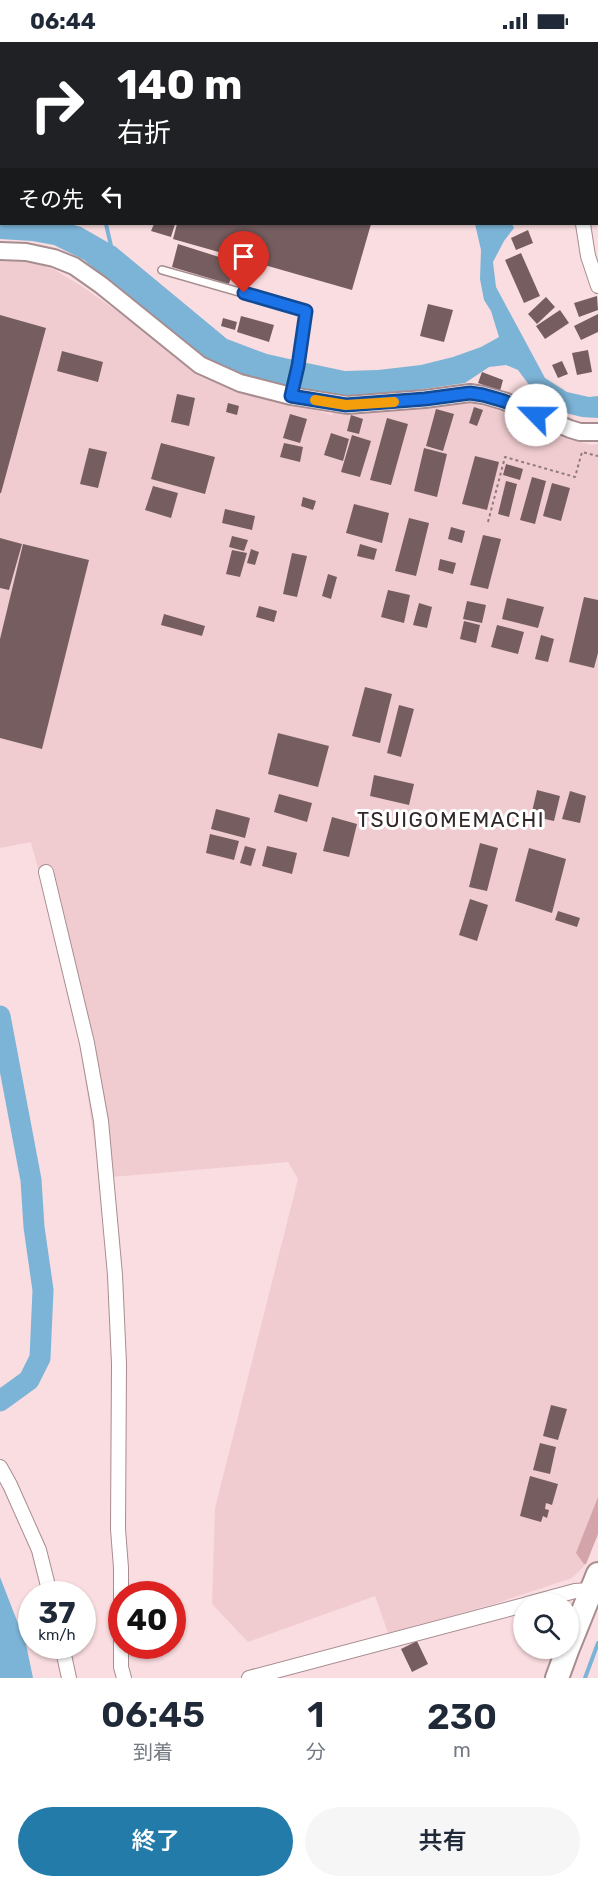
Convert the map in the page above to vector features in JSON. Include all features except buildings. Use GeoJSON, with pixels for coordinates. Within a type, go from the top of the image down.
{"type":"FeatureCollection","features":[{"type":"Feature","properties":{"kind":"highway"},"geometry":{"type":"LineString","coordinates":[[579,1623],[595,1586]]}},
{"type":"Feature","properties":{"kind":"highway"},"geometry":{"type":"LineString","coordinates":[[557,1678],[564,1659]]}},
{"type":"Feature","properties":{"kind":"street"},"geometry":{"type":"LineString","coordinates":[[583,225],[588,256],[598,286]]}},
{"type":"Feature","properties":{"kind":"street"},"geometry":{"type":"LineString","coordinates":[[0,251],[26,252],[54,258],[74,266],[200,365],[240,383],[346,405],[470,393],[504,401],[570,429],[598,432]]}},
{"type":"Feature","properties":{"kind":"street"},"geometry":{"type":"LineString","coordinates":[[46,872],[87,1043],[101,1121],[115,1275],[118,1353],[121,1667],[124,1678]]}},
{"type":"Feature","properties":{"kind":"street"},"geometry":{"type":"LineString","coordinates":[[0,1467],[39,1550],[47,1581]]}},
{"type":"Feature","properties":{"kind":"street"},"geometry":{"type":"LineString","coordinates":[[567,1593],[595,1586]]}},
{"type":"Feature","properties":{"kind":"street"},"geometry":{"type":"LineString","coordinates":[[249,1678],[513,1607]]}},
{"type":"Feature","properties":{"kind":"street"},"geometry":{"type":"LineString","coordinates":[[65,1659],[69,1678]]}},
{"type":"Feature","properties":{"kind":"lane"},"geometry":{"type":"LineString","coordinates":[[162,270],[306,311],[292,394]]}},
{"type":"Feature","properties":{"kind":"path"},"geometry":{"type":"LineString","coordinates":[[488,522],[505,457],[575,477],[582,452],[598,456]]}},
{"type":"Feature","properties":{"kind":"shaded area"},"geometry":{"type":"Polygon","coordinates":[[[0,258],[26,259],[55,270],[216,379],[332,415],[335,410],[466,402],[496,409],[544,433],[592,445],[598,444],[598,1534],[586,1564],[572,1578],[527,1593],[513,1593],[513,1598],[494,1604],[388,1633],[375,1596],[248,1642],[212,1604],[215,1508],[298,1179],[288,1162],[100,1178],[74,1006],[31,842],[0,848],[0,258]]]}},
{"type":"Feature","properties":{"kind":"shaded area"},"geometry":{"type":"Polygon","coordinates":[[[598,1497],[598,1534],[586,1564],[584,1564],[576,1553],[598,1497]]]}},
{"type":"Feature","properties":{"kind":"water"},"geometry":{"type":"Polygon","coordinates":[[[0,225],[74,225],[81,227],[116,247],[227,339],[267,354],[345,371],[421,365],[481,347],[499,337],[491,311],[484,300],[480,279],[481,250],[475,225],[512,225],[514,228],[493,262],[496,287],[545,378],[567,392],[589,397],[598,396],[598,418],[582,417],[554,410],[541,401],[518,370],[506,365],[489,367],[465,383],[338,397],[266,383],[216,366],[174,336],[84,260],[54,245],[0,239],[0,225]]]}},
{"type":"Feature","properties":{"kind":"water"},"geometry":{"type":"Polygon","coordinates":[[[0,1577],[18,1623],[18,1659],[29,1659],[33,1678],[0,1678],[0,1577]]]}},
{"type":"Feature","properties":{"kind":"waterway"},"geometry":{"type":"LineString","coordinates":[[106,225],[111,246]]}},
{"type":"Feature","properties":{"kind":"waterway"},"geometry":{"type":"LineString","coordinates":[[0,1016],[31,1180],[34,1227],[43,1290],[40,1358],[29,1380],[0,1401]]}},
{"type":"Feature","properties":{"kind":"waterway"},"geometry":{"type":"LineString","coordinates":[[585,1678],[598,1643]]}},
{"type":"Feature","properties":{"kind":"slow traffic"},"geometry":{"type":"LineString","coordinates":[[315,400],[346,405],[394,402]]}},
{"type":"Feature","properties":{"kind":"district","name":"TSUIGOMEMACHI"},"geometry":{"type":"Point","coordinates":[451,819]}},
{"type":"Feature","properties":{"kind":"route"},"geometry":{"type":"LineString","coordinates":[[244,293],[306,311],[291,396],[346,405],[470,393],[504,401],[536,415]]}}]}
